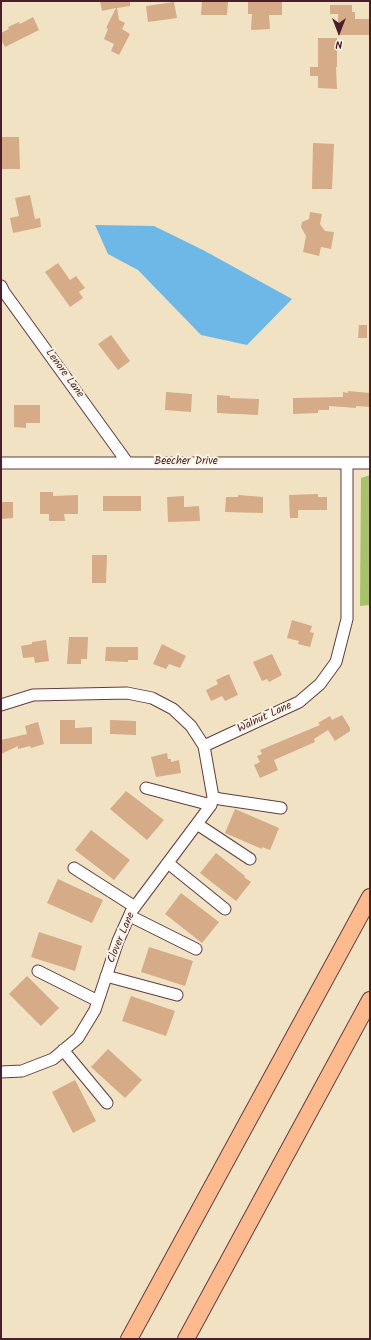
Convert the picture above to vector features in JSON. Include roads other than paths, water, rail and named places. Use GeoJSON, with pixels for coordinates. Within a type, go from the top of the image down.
{"type":"FeatureCollection","features":[{"type":"Feature","properties":{"kind":"highway"},"geometry":{"type":"LineString","coordinates":[[129,1339],[370,897]]}},
{"type":"Feature","properties":{"kind":"highway"},"geometry":{"type":"LineString","coordinates":[[186,1339],[370,1000]]}},
{"type":"Feature","properties":{"kind":"street","name":"Lenore Lane"},"geometry":{"type":"LineString","coordinates":[[1,286],[127,462]]}},
{"type":"Feature","properties":{"kind":"street","name":"Beecher Drive"},"geometry":{"type":"LineString","coordinates":[[1,462],[370,463]]}},
{"type":"Feature","properties":{"kind":"street","name":"Walnut Lane"},"geometry":{"type":"LineString","coordinates":[[204,746],[299,702],[320,684],[336,662],[348,620],[348,463]]}},
{"type":"Feature","properties":{"kind":"street"},"geometry":{"type":"LineString","coordinates":[[1,705],[33,695],[126,693],[152,698],[173,709],[191,726],[204,746],[212,801]]}},
{"type":"Feature","properties":{"kind":"street"},"geometry":{"type":"LineString","coordinates":[[146,788],[212,801],[220,799],[281,808]]}},
{"type":"Feature","properties":{"kind":"street","name":"Clover Lane"},"geometry":{"type":"LineString","coordinates":[[1,1072],[22,1071],[53,1059],[78,1038],[95,1010],[118,941],[132,912],[197,824],[212,801]]}},
{"type":"Feature","properties":{"kind":"street"},"geometry":{"type":"LineString","coordinates":[[197,824],[250,859]]}},
{"type":"Feature","properties":{"kind":"street"},"geometry":{"type":"LineString","coordinates":[[168,863],[225,909]]}},
{"type":"Feature","properties":{"kind":"street"},"geometry":{"type":"LineString","coordinates":[[74,868],[132,912],[196,949]]}},
{"type":"Feature","properties":{"kind":"street"},"geometry":{"type":"LineString","coordinates":[[38,971],[98,1001]]}},
{"type":"Feature","properties":{"kind":"street"},"geometry":{"type":"LineString","coordinates":[[106,976],[177,996]]}},
{"type":"Feature","properties":{"kind":"street"},"geometry":{"type":"LineString","coordinates":[[63,1050],[107,1103]]}},
{"type":"Feature","properties":{"kind":"water"},"geometry":{"type":"Polygon","coordinates":[[[95,225],[154,226],[203,250],[292,299],[247,345],[201,335],[138,270],[108,254],[95,225]]]}}]}
